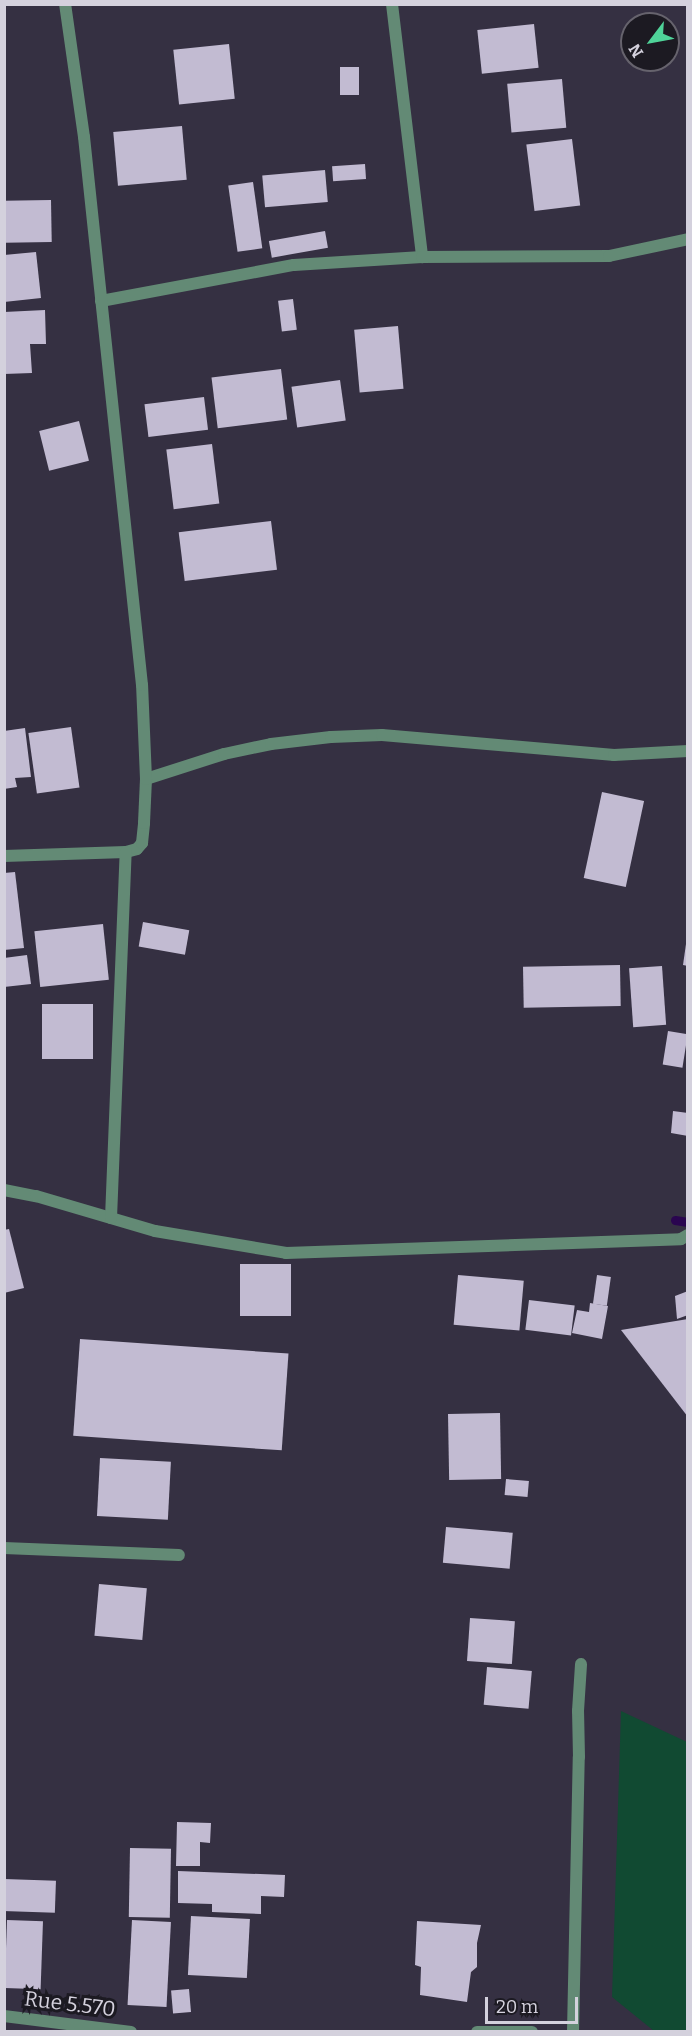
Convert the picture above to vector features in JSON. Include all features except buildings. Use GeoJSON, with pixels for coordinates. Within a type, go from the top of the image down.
{"type":"FeatureCollection","features":[{"type":"Feature","properties":{"kind":"street"},"geometry":{"type":"LineString","coordinates":[[4,856],[126,852],[137,849],[142,843],[146,779],[142,685],[84,137],[65,4]]}},
{"type":"Feature","properties":{"kind":"street"},"geometry":{"type":"LineString","coordinates":[[392,4],[422,257]]}},
{"type":"Feature","properties":{"kind":"street"},"geometry":{"type":"LineString","coordinates":[[101,301],[294,265],[422,257],[609,256],[687,239]]}},
{"type":"Feature","properties":{"kind":"street"},"geometry":{"type":"LineString","coordinates":[[146,779],[224,754],[271,744],[331,737],[382,735],[614,755],[687,751]]}},
{"type":"Feature","properties":{"kind":"street"},"geometry":{"type":"LineString","coordinates":[[111,1218],[126,852]]}},
{"type":"Feature","properties":{"kind":"street"},"geometry":{"type":"LineString","coordinates":[[4,1190],[156,1232],[286,1253],[681,1239],[687,1235]]}},
{"type":"Feature","properties":{"kind":"street"},"geometry":{"type":"LineString","coordinates":[[4,1548],[179,1555]]}},
{"type":"Feature","properties":{"kind":"street"},"geometry":{"type":"LineString","coordinates":[[573,2031],[578,1711],[581,1664]]}},
{"type":"Feature","properties":{"kind":"street","name":"Rue 5.570"},"geometry":{"type":"LineString","coordinates":[[4,2016],[43,2026],[132,2031]]}},
{"type":"Feature","properties":{"kind":"street"},"geometry":{"type":"LineString","coordinates":[[477,2031],[532,2031]]}},
{"type":"Feature","properties":{"kind":"green space"},"geometry":{"type":"Polygon","coordinates":[[[621,1711],[687,1742],[687,2031],[654,2031],[612,1997],[621,1711]]]}},
{"type":"Feature","properties":{"kind":"waterway"},"geometry":{"type":"LineString","coordinates":[[675,1220],[688,1222]]}}]}
